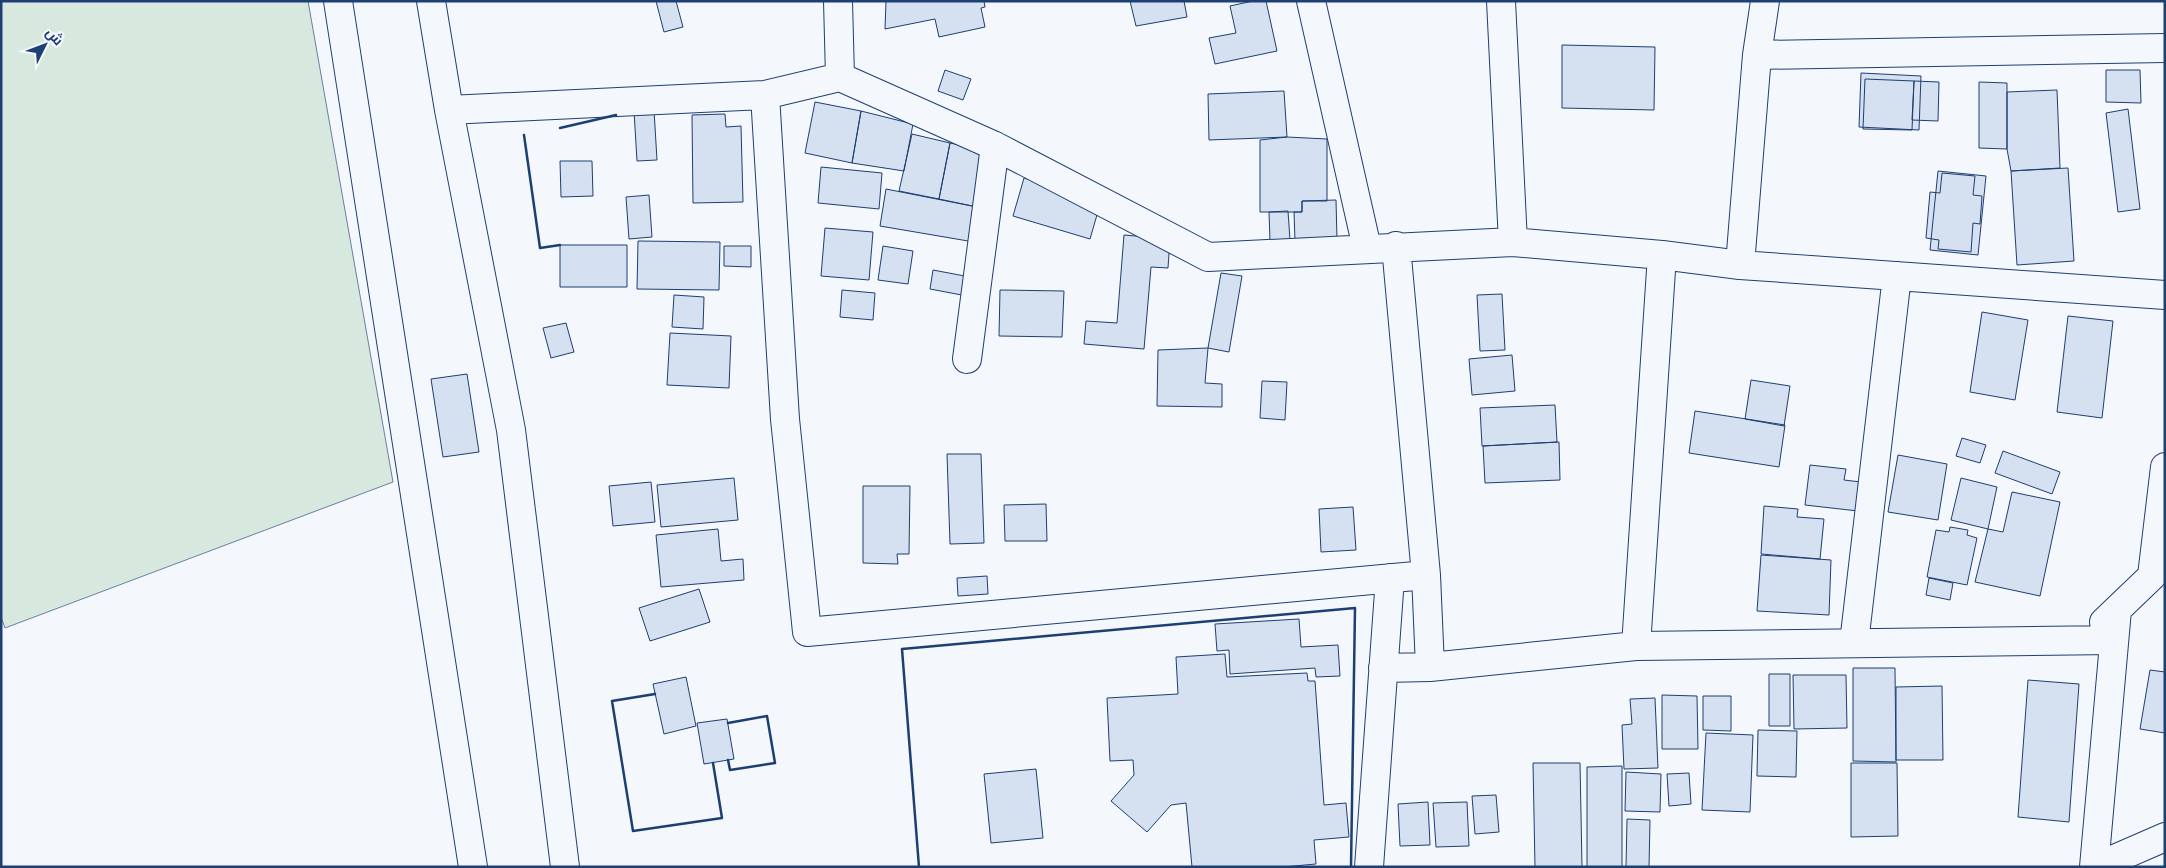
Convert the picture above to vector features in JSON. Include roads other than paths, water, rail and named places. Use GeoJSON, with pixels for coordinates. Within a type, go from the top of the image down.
{"type":"FeatureCollection","features":[{"type":"Feature","properties":{"kind":"street"},"geometry":{"type":"LineString","coordinates":[[338,1],[473,867]]}},
{"type":"Feature","properties":{"kind":"street"},"geometry":{"type":"LineString","coordinates":[[431,1],[449,110],[511,430],[565,867]]}},
{"type":"Feature","properties":{"kind":"street"},"geometry":{"type":"LineString","coordinates":[[838,1],[840,77]]}},
{"type":"Feature","properties":{"kind":"street"},"geometry":{"type":"LineString","coordinates":[[1311,1],[1367,248]]}},
{"type":"Feature","properties":{"kind":"street"},"geometry":{"type":"LineString","coordinates":[[1501,1],[1512,242]]}},
{"type":"Feature","properties":{"kind":"street"},"geometry":{"type":"LineString","coordinates":[[1740,265],[1756,55],[1765,1]]}},
{"type":"Feature","properties":{"kind":"street"},"geometry":{"type":"LineString","coordinates":[[1756,55],[2165,48]]}},
{"type":"Feature","properties":{"kind":"street"},"geometry":{"type":"LineString","coordinates":[[449,110],[765,95],[840,77],[995,146],[1208,257],[1396,246],[1512,242],[1662,254],[1740,265],[2165,295]]}},
{"type":"Feature","properties":{"kind":"street"},"geometry":{"type":"LineString","coordinates":[[765,95],[785,419],[807,632],[1426,575]]}},
{"type":"Feature","properties":{"kind":"street"},"geometry":{"type":"LineString","coordinates":[[967,359],[995,146]]}},
{"type":"Feature","properties":{"kind":"street"},"geometry":{"type":"LineString","coordinates":[[1396,246],[1426,575],[1430,667]]}},
{"type":"Feature","properties":{"kind":"street"},"geometry":{"type":"LineString","coordinates":[[1636,646],[1662,254]]}},
{"type":"Feature","properties":{"kind":"street"},"geometry":{"type":"LineString","coordinates":[[1854,643],[1897,276]]}},
{"type":"Feature","properties":{"kind":"street"},"geometry":{"type":"LineString","coordinates":[[2087,640],[2117,610],[2158,575],[2165,467]]}},
{"type":"Feature","properties":{"kind":"street"},"geometry":{"type":"LineString","coordinates":[[1369,867],[1390,578]]}},
{"type":"Feature","properties":{"kind":"street"},"geometry":{"type":"LineString","coordinates":[[2117,610],[2095,867],[2165,837]]}},
{"type":"Feature","properties":{"kind":"street"},"geometry":{"type":"LineString","coordinates":[[1383,668],[1430,667],[1636,646],[2114,640]]}}]}
